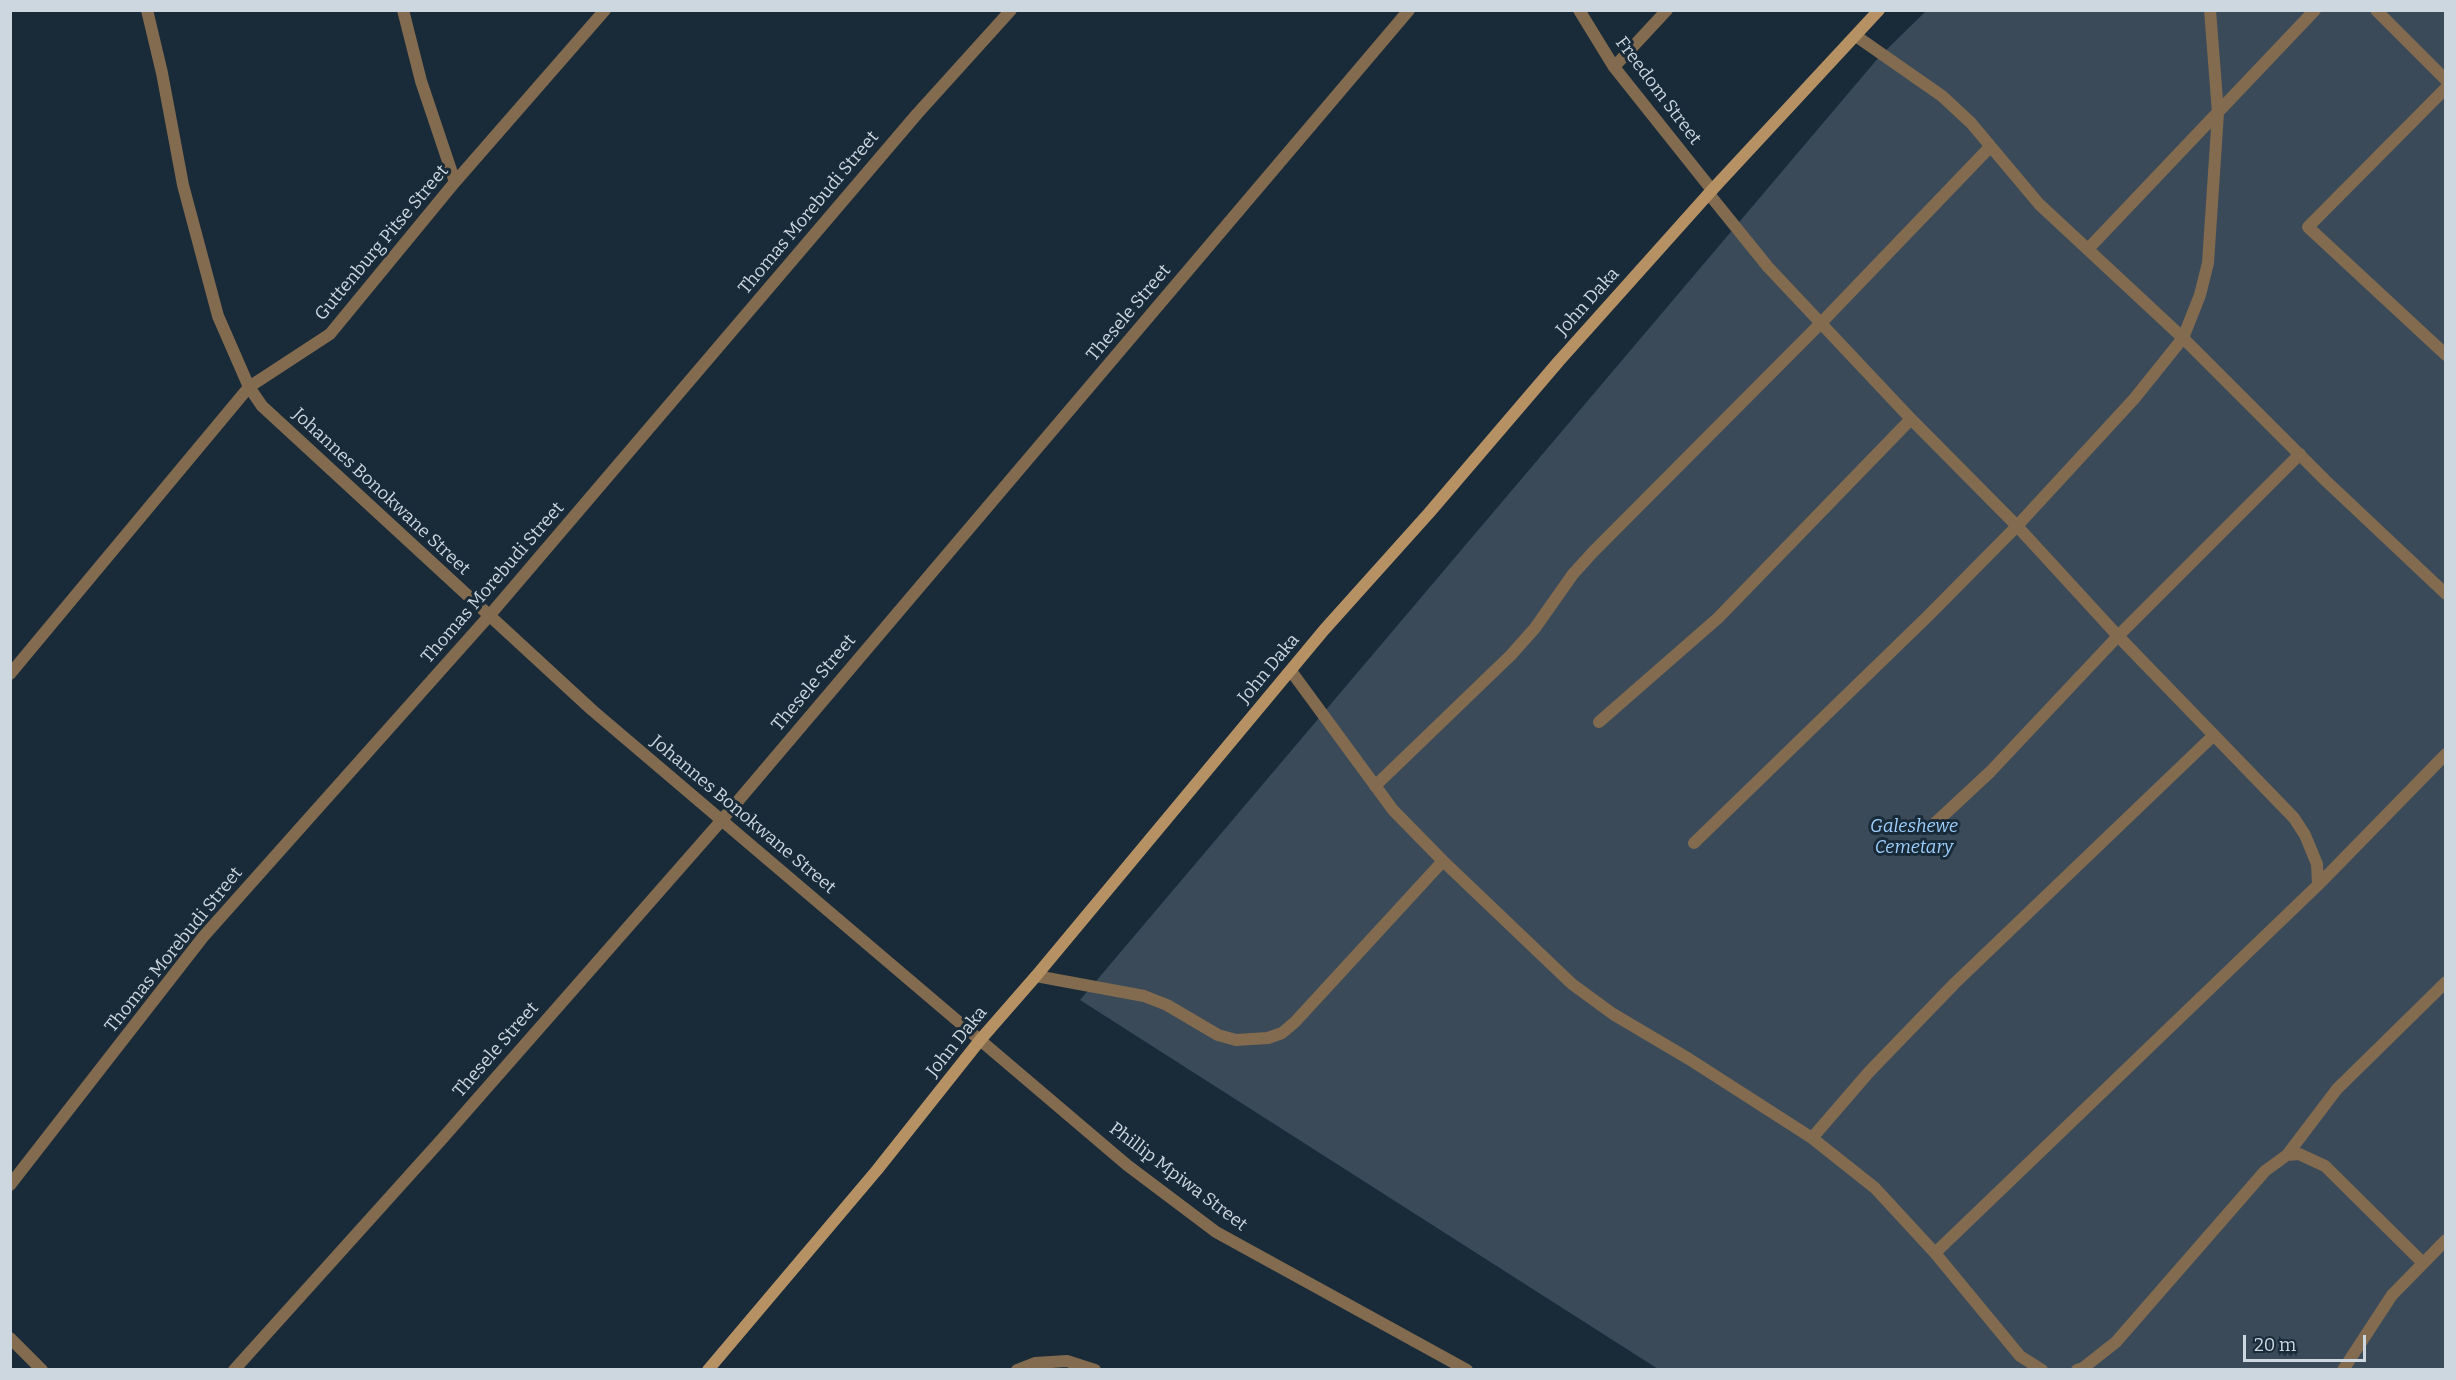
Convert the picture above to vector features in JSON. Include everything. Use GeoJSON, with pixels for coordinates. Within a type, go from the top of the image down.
{"type":"FeatureCollection","features":[{"type":"Feature","properties":{"kind":"street","name":"Johannes Bonokwane Street"},"geometry":{"type":"LineString","coordinates":[[147,10],[186,196],[218,316],[249,387],[262,406],[592,710],[981,1039]]}},
{"type":"Feature","properties":{"kind":"street"},"geometry":{"type":"LineString","coordinates":[[403,10],[421,81],[455,182]]}},
{"type":"Feature","properties":{"kind":"street","name":"Guttenburg Pitse Street"},"geometry":{"type":"LineString","coordinates":[[10,675],[249,387],[330,334],[455,182],[606,10]]}},
{"type":"Feature","properties":{"kind":"street","name":"Thomas Morebudi Street"},"geometry":{"type":"LineString","coordinates":[[10,1185],[203,937],[489,616],[917,114],[1011,10]]}},
{"type":"Feature","properties":{"kind":"street","name":"Thesele Street"},"geometry":{"type":"LineString","coordinates":[[234,1370],[442,1139],[721,820],[1409,10]]}},
{"type":"Feature","properties":{"kind":"street","name":"Freedom Street"},"geometry":{"type":"LineString","coordinates":[[1579,10],[1614,67],[1768,267],[2294,818],[2317,864],[2318,885]]}},
{"type":"Feature","properties":{"kind":"street"},"geometry":{"type":"LineString","coordinates":[[1614,67],[1667,10]]}},
{"type":"Feature","properties":{"kind":"street","name":"John Daka"},"geometry":{"type":"LineString","coordinates":[[708,1370],[877,1170],[981,1039],[1291,671],[1558,361],[1710,192],[1879,10]]}},
{"type":"Feature","properties":{"kind":"street"},"geometry":{"type":"LineString","coordinates":[[1694,843],[1928,616],[2017,526],[2134,399],[2183,338],[2200,295],[2208,263],[2218,113],[2210,10]]}},
{"type":"Feature","properties":{"kind":"street"},"geometry":{"type":"LineString","coordinates":[[2088,249],[2315,10]]}},
{"type":"Feature","properties":{"kind":"street"},"geometry":{"type":"LineString","coordinates":[[2376,10],[2445,80]]}},
{"type":"Feature","properties":{"kind":"street"},"geometry":{"type":"LineString","coordinates":[[1856,36],[1942,96],[1971,123],[2039,204],[2183,338],[2445,594]]}},
{"type":"Feature","properties":{"kind":"street"},"geometry":{"type":"LineString","coordinates":[[2445,88],[2308,226],[2445,355]]}},
{"type":"Feature","properties":{"kind":"street"},"geometry":{"type":"LineString","coordinates":[[1375,786],[1511,655],[1535,628],[1580,566],[1821,323],[1990,147]]}},
{"type":"Feature","properties":{"kind":"street"},"geometry":{"type":"LineString","coordinates":[[1599,722],[1718,618],[1911,419]]}},
{"type":"Feature","properties":{"kind":"street"},"geometry":{"type":"LineString","coordinates":[[1932,826],[1990,772],[2118,636],[2300,454]]}},
{"type":"Feature","properties":{"kind":"street"},"geometry":{"type":"LineString","coordinates":[[1291,671],[1393,810],[1572,984],[1613,1014],[1689,1059],[1812,1138],[1875,1188],[1935,1253],[2020,1356],[2042,1370]]}},
{"type":"Feature","properties":{"kind":"street"},"geometry":{"type":"LineString","coordinates":[[1812,1138],[1869,1072],[1955,983],[2214,735]]}},
{"type":"Feature","properties":{"kind":"street"},"geometry":{"type":"LineString","coordinates":[[1935,1253],[2318,885],[2445,754]]}},
{"type":"Feature","properties":{"kind":"street"},"geometry":{"type":"LineString","coordinates":[[1036,976],[1144,996],[1167,1005],[1218,1035],[1236,1040],[1268,1038],[1282,1033],[1295,1022],[1443,861]]}},
{"type":"Feature","properties":{"kind":"street"},"geometry":{"type":"LineString","coordinates":[[2077,1370],[2083,1368],[2116,1342],[2265,1172],[2287,1155],[2337,1089],[2445,982]]}},
{"type":"Feature","properties":{"kind":"street","name":"Phillip Mpiwa Street"},"geometry":{"type":"LineString","coordinates":[[981,1039],[1127,1165],[1216,1232],[1467,1370]]}},
{"type":"Feature","properties":{"kind":"street"},"geometry":{"type":"LineString","coordinates":[[2287,1155],[2299,1154],[2325,1166],[2423,1263]]}},
{"type":"Feature","properties":{"kind":"street"},"geometry":{"type":"LineString","coordinates":[[2343,1370],[2392,1295],[2445,1240]]}},
{"type":"Feature","properties":{"kind":"street"},"geometry":{"type":"LineString","coordinates":[[10,1338],[42,1370]]}},
{"type":"Feature","properties":{"kind":"street"},"geometry":{"type":"LineString","coordinates":[[1017,1370],[1035,1363],[1067,1361],[1095,1370]]}},
{"type":"Feature","properties":{"kind":"green space","name":"Galeshewe Cemetary"},"geometry":{"type":"Polygon","coordinates":[[[1926,11],[2445,11],[2445,1369],[1658,1369],[1080,1000],[1879,57],[1926,11]]]}}]}
